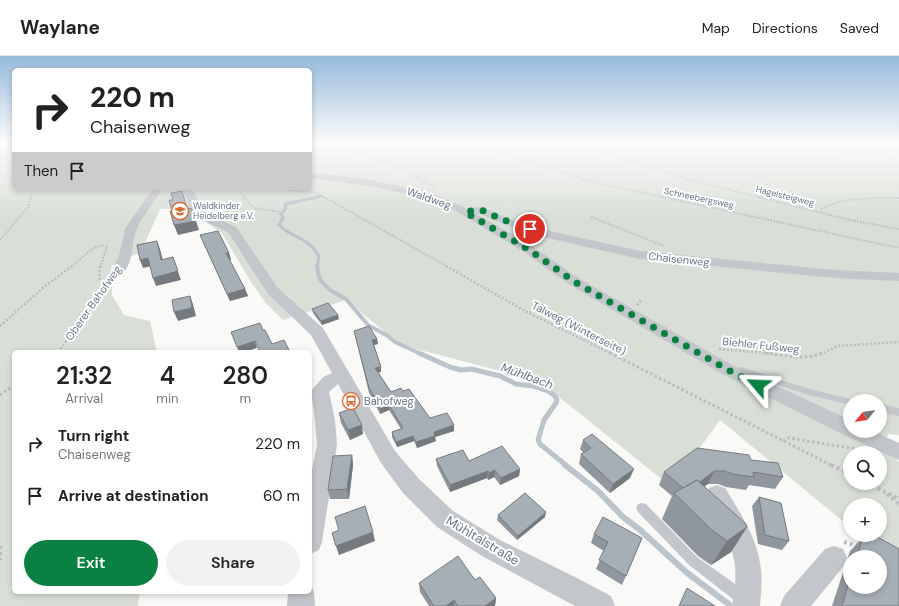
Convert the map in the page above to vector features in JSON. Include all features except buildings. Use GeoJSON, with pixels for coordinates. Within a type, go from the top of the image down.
{"type":"FeatureCollection","features":[{"type":"Feature","properties":{"kind":"street","name":"Waldweg"},"geometry":{"type":"LineString","coordinates":[[312,175],[370,183],[414,192],[438,199],[465,212],[528,249],[575,282],[728,370],[843,426]]}},
{"type":"Feature","properties":{"kind":"street","name":"Oberer Bahofweg"},"geometry":{"type":"LineString","coordinates":[[120,268],[125,256],[131,229],[157,190]]}},
{"type":"Feature","properties":{"kind":"street","name":"Mühltalstraße"},"geometry":{"type":"LineString","coordinates":[[193,190],[197,213],[234,232],[274,291],[317,332],[388,457],[411,486],[445,519],[491,548],[564,585],[601,606]]}},
{"type":"Feature","properties":{"kind":"street","name":"Chaisenweg"},"geometry":{"type":"LineString","coordinates":[[465,212],[477,210],[484,211],[510,223],[551,235],[640,255],[835,274],[899,276]]}},
{"type":"Feature","properties":{"kind":"street"},"geometry":{"type":"LineString","coordinates":[[312,531],[328,444],[326,420],[321,403],[320,391],[329,381],[343,376]]}},
{"type":"Feature","properties":{"kind":"street"},"geometry":{"type":"LineString","coordinates":[[856,440],[899,452]]}},
{"type":"Feature","properties":{"kind":"street"},"geometry":{"type":"LineString","coordinates":[[717,495],[737,532],[747,558],[748,569],[746,604]]}},
{"type":"Feature","properties":{"kind":"street"},"geometry":{"type":"LineString","coordinates":[[794,606],[838,550]]}},
{"type":"Feature","properties":{"kind":"street"},"geometry":{"type":"LineString","coordinates":[[301,594],[301,606]]}},
{"type":"Feature","properties":{"kind":"lane"},"geometry":{"type":"LineString","coordinates":[[728,370],[733,368],[810,392],[843,400]]}},
{"type":"Feature","properties":{"kind":"lane"},"geometry":{"type":"LineString","coordinates":[[887,409],[899,412]]}},
{"type":"Feature","properties":{"kind":"lane"},"geometry":{"type":"LineString","coordinates":[[642,508],[693,561],[746,604]]}},
{"type":"Feature","properties":{"kind":"path","name":"Waldweg"},"geometry":{"type":"LineString","coordinates":[[399,169],[436,188]]}},
{"type":"Feature","properties":{"kind":"path","name":"Schneebergsweg"},"geometry":{"type":"LineString","coordinates":[[553,169],[589,181],[899,248]]}},
{"type":"Feature","properties":{"kind":"path","name":"Hagelsteigweg"},"geometry":{"type":"LineString","coordinates":[[656,169],[688,179],[850,220],[899,229]]}},
{"type":"Feature","properties":{"kind":"path"},"geometry":{"type":"LineString","coordinates":[[0,240],[29,206],[33,190]]}},
{"type":"Feature","properties":{"kind":"path"},"geometry":{"type":"LineString","coordinates":[[240,190],[240,192],[254,208],[281,212]]}},
{"type":"Feature","properties":{"kind":"path"},"geometry":{"type":"LineString","coordinates":[[285,190],[315,192]]}},
{"type":"Feature","properties":{"kind":"path","name":"Talweg (Winterseite)"},"geometry":{"type":"LineString","coordinates":[[310,190],[525,311],[843,471]]}},
{"type":"Feature","properties":{"kind":"path"},"geometry":{"type":"LineString","coordinates":[[821,212],[821,209],[825,206],[842,202],[872,198],[899,198]]}},
{"type":"Feature","properties":{"kind":"path"},"geometry":{"type":"LineString","coordinates":[[592,217],[668,248]]}},
{"type":"Feature","properties":{"kind":"path"},"geometry":{"type":"LineString","coordinates":[[0,326],[44,287],[96,246],[104,245],[106,247],[98,274],[99,279],[105,287]]}},
{"type":"Feature","properties":{"kind":"path","name":"Oberer Bahofweg"},"geometry":{"type":"LineString","coordinates":[[60,350],[120,268]]}},
{"type":"Feature","properties":{"kind":"path","name":"Biehler Fußweg"},"geometry":{"type":"LineString","coordinates":[[714,349],[803,358],[817,356],[838,346],[899,342]]}},
{"type":"Feature","properties":{"kind":"path"},"geometry":{"type":"LineString","coordinates":[[0,395],[12,386]]}},
{"type":"Feature","properties":{"kind":"path"},"geometry":{"type":"LineString","coordinates":[[783,441],[789,438],[856,440]]}},
{"type":"Feature","properties":{"kind":"path"},"geometry":{"type":"LineString","coordinates":[[881,490],[899,498]]}},
{"type":"Feature","properties":{"kind":"path"},"geometry":{"type":"LineString","coordinates":[[885,492],[899,504]]}},
{"type":"Feature","properties":{"kind":"path"},"geometry":{"type":"LineString","coordinates":[[838,550],[842,541],[862,548]]}},
{"type":"Feature","properties":{"kind":"path"},"geometry":{"type":"LineString","coordinates":[[0,546],[0,560]]}},
{"type":"Feature","properties":{"kind":"shaded area"},"geometry":{"type":"Polygon","coordinates":[[[0,169],[12,169],[12,190],[312,190],[312,169],[899,169],[899,435],[889,434],[887,437],[887,394],[843,394],[843,438],[886,438],[884,442],[887,446],[843,446],[843,490],[887,490],[887,446],[899,463],[899,568],[887,558],[887,550],[877,550],[867,542],[887,542],[887,498],[843,498],[843,521],[720,420],[691,460],[664,481],[539,381],[401,345],[346,300],[283,320],[265,302],[251,282],[222,233],[193,214],[187,208],[160,209],[141,252],[111,266],[112,295],[124,315],[150,321],[157,350],[12,350],[12,594],[140,594],[138,606],[0,606],[0,169]]]}},
{"type":"Feature","properties":{"kind":"waterway"},"geometry":{"type":"LineString","coordinates":[[318,197],[322,196]]}},
{"type":"Feature","properties":{"kind":"waterway"},"geometry":{"type":"LineString","coordinates":[[314,198],[318,197]]}},
{"type":"Feature","properties":{"kind":"waterway","name":"Mühlbach"},"geometry":{"type":"LineString","coordinates":[[317,266],[319,256],[310,245],[284,230],[279,225],[283,218],[281,214],[286,208],[285,204],[318,197]]}},
{"type":"Feature","properties":{"kind":"waterway","name":"Mühlbach"},"geometry":{"type":"LineString","coordinates":[[317,266],[319,277],[322,282],[330,290],[346,299],[368,325],[388,336],[395,342],[421,354]]}},
{"type":"Feature","properties":{"kind":"waterway","name":"Mühlbach"},"geometry":{"type":"LineString","coordinates":[[419,353],[450,367],[461,370],[471,369],[500,376],[516,384],[533,386],[548,391],[555,396],[557,400],[556,403],[544,420],[538,440],[540,444],[567,466]]}},
{"type":"Feature","properties":{"kind":"waterway","name":"Mühlbach"},"geometry":{"type":"LineString","coordinates":[[565,465],[598,491],[623,517],[639,529],[686,572],[731,606]]}},
{"type":"Feature","properties":{"kind":"place","name":"Waldkinder Heidelberg e.V."},"geometry":{"type":"Point","coordinates":[180,211]}},
{"type":"Feature","properties":{"kind":"place","name":"Bahofweg"},"geometry":{"type":"Point","coordinates":[351,401]}},
{"type":"Feature","properties":{"kind":"route"},"geometry":{"type":"LineString","coordinates":[[530,229],[501,219],[484,211],[477,210],[465,212],[528,249],[575,282],[728,370],[758,385]]}}]}
